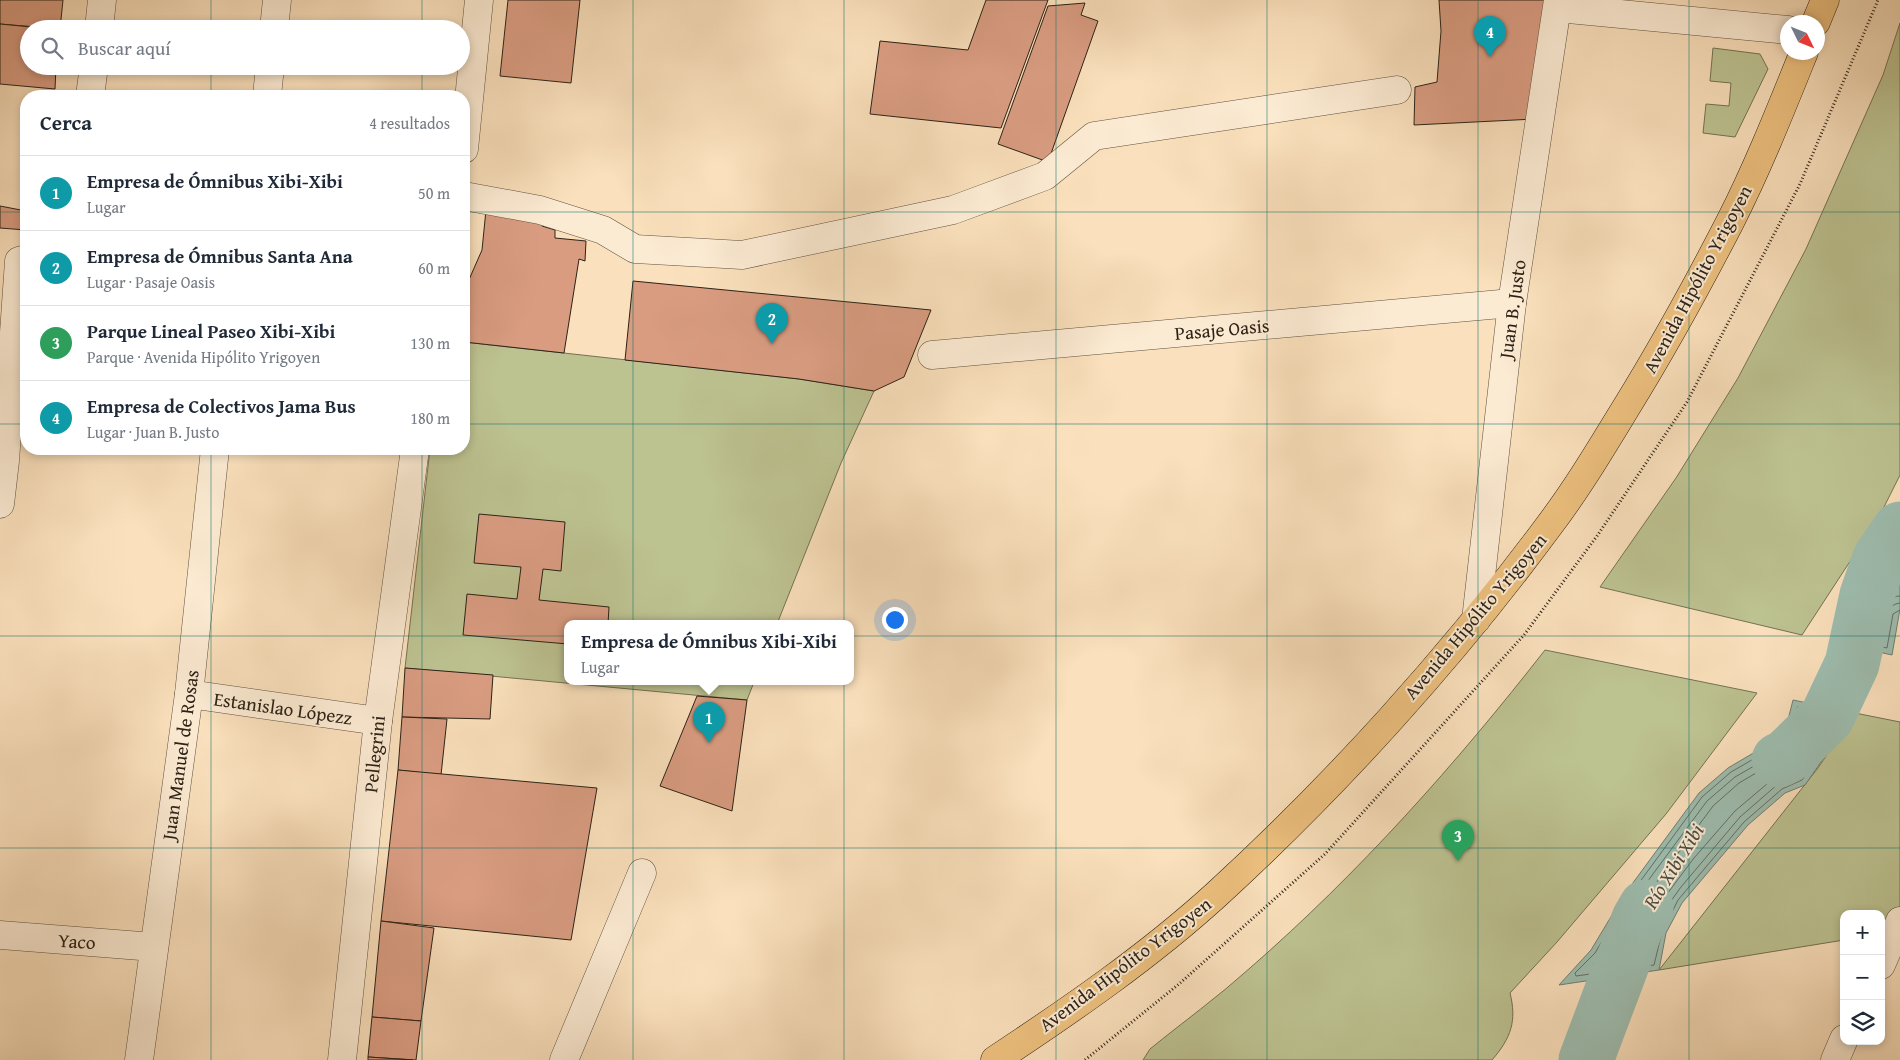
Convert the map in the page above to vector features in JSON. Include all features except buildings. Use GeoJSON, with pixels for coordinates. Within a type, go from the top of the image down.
{"type":"FeatureCollection","features":[{"type":"Feature","properties":{"kind":"main road"},"geometry":{"type":"LineString","coordinates":[[1819,15],[1825,0]]}},
{"type":"Feature","properties":{"kind":"main road","name":"Avenida Hipólito Yrigoyen"},"geometry":{"type":"LineString","coordinates":[[996,1060],[1138,959],[1216,895],[1305,810],[1398,709],[1476,620],[1549,526],[1602,446],[1664,345],[1732,219],[1801,60]]}},
{"type":"Feature","properties":{"kind":"street"},"geometry":{"type":"LineString","coordinates":[[99,20],[102,0]]}},
{"type":"Feature","properties":{"kind":"street"},"geometry":{"type":"LineString","coordinates":[[275,20],[277,0]]}},
{"type":"Feature","properties":{"kind":"street"},"geometry":{"type":"LineString","coordinates":[[470,90],[479,0]]}},
{"type":"Feature","properties":{"kind":"street"},"geometry":{"type":"LineString","coordinates":[[1558,4],[1780,29]]}},
{"type":"Feature","properties":{"kind":"street","name":"Juan B. Justo"},"geometry":{"type":"LineString","coordinates":[[1476,620],[1512,303],[1558,4]]}},
{"type":"Feature","properties":{"kind":"street"},"geometry":{"type":"LineString","coordinates":[[91,90],[93,75]]}},
{"type":"Feature","properties":{"kind":"street"},"geometry":{"type":"LineString","coordinates":[[268,90],[269,75]]}},
{"type":"Feature","properties":{"kind":"street"},"geometry":{"type":"LineString","coordinates":[[470,197],[540,210],[604,230],[635,249],[742,255],[953,210],[1046,176],[1094,136],[1397,90]]}},
{"type":"Feature","properties":{"kind":"street"},"geometry":{"type":"LineString","coordinates":[[0,504],[18,260]]}},
{"type":"Feature","properties":{"kind":"street","name":"Pasaje Oasis"},"geometry":{"type":"LineString","coordinates":[[932,355],[1512,303]]}},
{"type":"Feature","properties":{"kind":"street","name":"Juan Manuel de Rosas"},"geometry":{"type":"LineString","coordinates":[[139,1060],[189,694],[214,455]]}},
{"type":"Feature","properties":{"kind":"street","name":"Pellegrini"},"geometry":{"type":"LineString","coordinates":[[342,1060],[378,721],[415,455]]}},
{"type":"Feature","properties":{"kind":"street","name":"Estanislao Lópezz"},"geometry":{"type":"LineString","coordinates":[[189,694],[378,721]]}},
{"type":"Feature","properties":{"kind":"street"},"geometry":{"type":"LineString","coordinates":[[564,1060],[642,873]]}},
{"type":"Feature","properties":{"kind":"street"},"geometry":{"type":"LineString","coordinates":[[1885,956],[1900,921]]}},
{"type":"Feature","properties":{"kind":"street","name":"Yaco"},"geometry":{"type":"LineString","coordinates":[[0,935],[154,947]]}},
{"type":"Feature","properties":{"kind":"street"},"geometry":{"type":"LineString","coordinates":[[1835,1060],[1841,1045]]}},
{"type":"Feature","properties":{"kind":"green space"},"geometry":{"type":"Polygon","coordinates":[[[1900,23],[1900,475],[1879,517],[1802,635],[1600,587],[1676,478],[1738,378],[1806,249],[1883,75],[1900,23]]]}},
{"type":"Feature","properties":{"kind":"green space"},"geometry":{"type":"Polygon","coordinates":[[[1713,48],[1760,54],[1768,69],[1735,137],[1703,133],[1706,104],[1729,106],[1731,83],[1710,81],[1713,48]]]}},
{"type":"Feature","properties":{"kind":"green space"},"geometry":{"type":"Polygon","coordinates":[[[470,343],[799,379],[874,391],[841,463],[779,620],[564,620],[564,683],[405,668],[429,455],[470,455],[470,343]]]}},
{"type":"Feature","properties":{"kind":"green space"},"geometry":{"type":"Polygon","coordinates":[[[1545,650],[1757,693],[1666,814],[1557,942],[1510,993],[1513,1012],[1511,1029],[1504,1044],[1492,1060],[1143,1060],[1150,1049],[1226,989],[1290,932],[1368,856],[1441,776],[1545,650]]]}},
{"type":"Feature","properties":{"kind":"green space"},"geometry":{"type":"Polygon","coordinates":[[[587,685],[753,685],[747,700],[587,685]]]}},
{"type":"Feature","properties":{"kind":"green space"},"geometry":{"type":"Polygon","coordinates":[[[1855,713],[1900,722],[1900,931],[1885,933],[1885,910],[1840,910],[1840,941],[1659,970],[1818,768],[1855,713]]]}},
{"type":"Feature","properties":{"kind":"water"},"geometry":{"type":"Polygon","coordinates":[[[1900,502],[1900,609],[1892,655],[1833,642],[1841,624],[1866,548],[1881,524],[1900,502]]]}},
{"type":"Feature","properties":{"kind":"water"},"geometry":{"type":"Polygon","coordinates":[[[1793,700],[1855,713],[1805,785],[1785,793],[1748,825],[1682,903],[1666,933],[1659,970],[1559,985],[1591,950],[1624,895],[1699,793],[1728,768],[1772,742],[1787,724],[1793,700]]]}},
{"type":"Feature","properties":{"kind":"waterway","name":"Río Xibi Xibi"},"geometry":{"type":"LineString","coordinates":[[1779,760],[1787,756],[1827,717],[1852,664],[1867,595],[1880,558],[1900,529]]}},
{"type":"Feature","properties":{"kind":"waterway","name":"Río Xibi Xibi"},"geometry":{"type":"LineString","coordinates":[[1586,1060],[1639,919],[1646,907]]}},
{"type":"Feature","properties":{"kind":"place","name":"Empresa de Colectivos Jama Bus"},"geometry":{"type":"Point","coordinates":[1490,57]}},
{"type":"Feature","properties":{"kind":"place","name":"Empresa de Ómnibus Santa Ana"},"geometry":{"type":"Point","coordinates":[772,344]}},
{"type":"Feature","properties":{"kind":"place","name":"Empresa de Ómnibus Xibi-Xibi"},"geometry":{"type":"Point","coordinates":[709,743]}},
{"type":"Feature","properties":{"kind":"place","name":"Parque Lineal Paseo Xibi-Xibi"},"geometry":{"type":"Point","coordinates":[1458,861]}}]}
